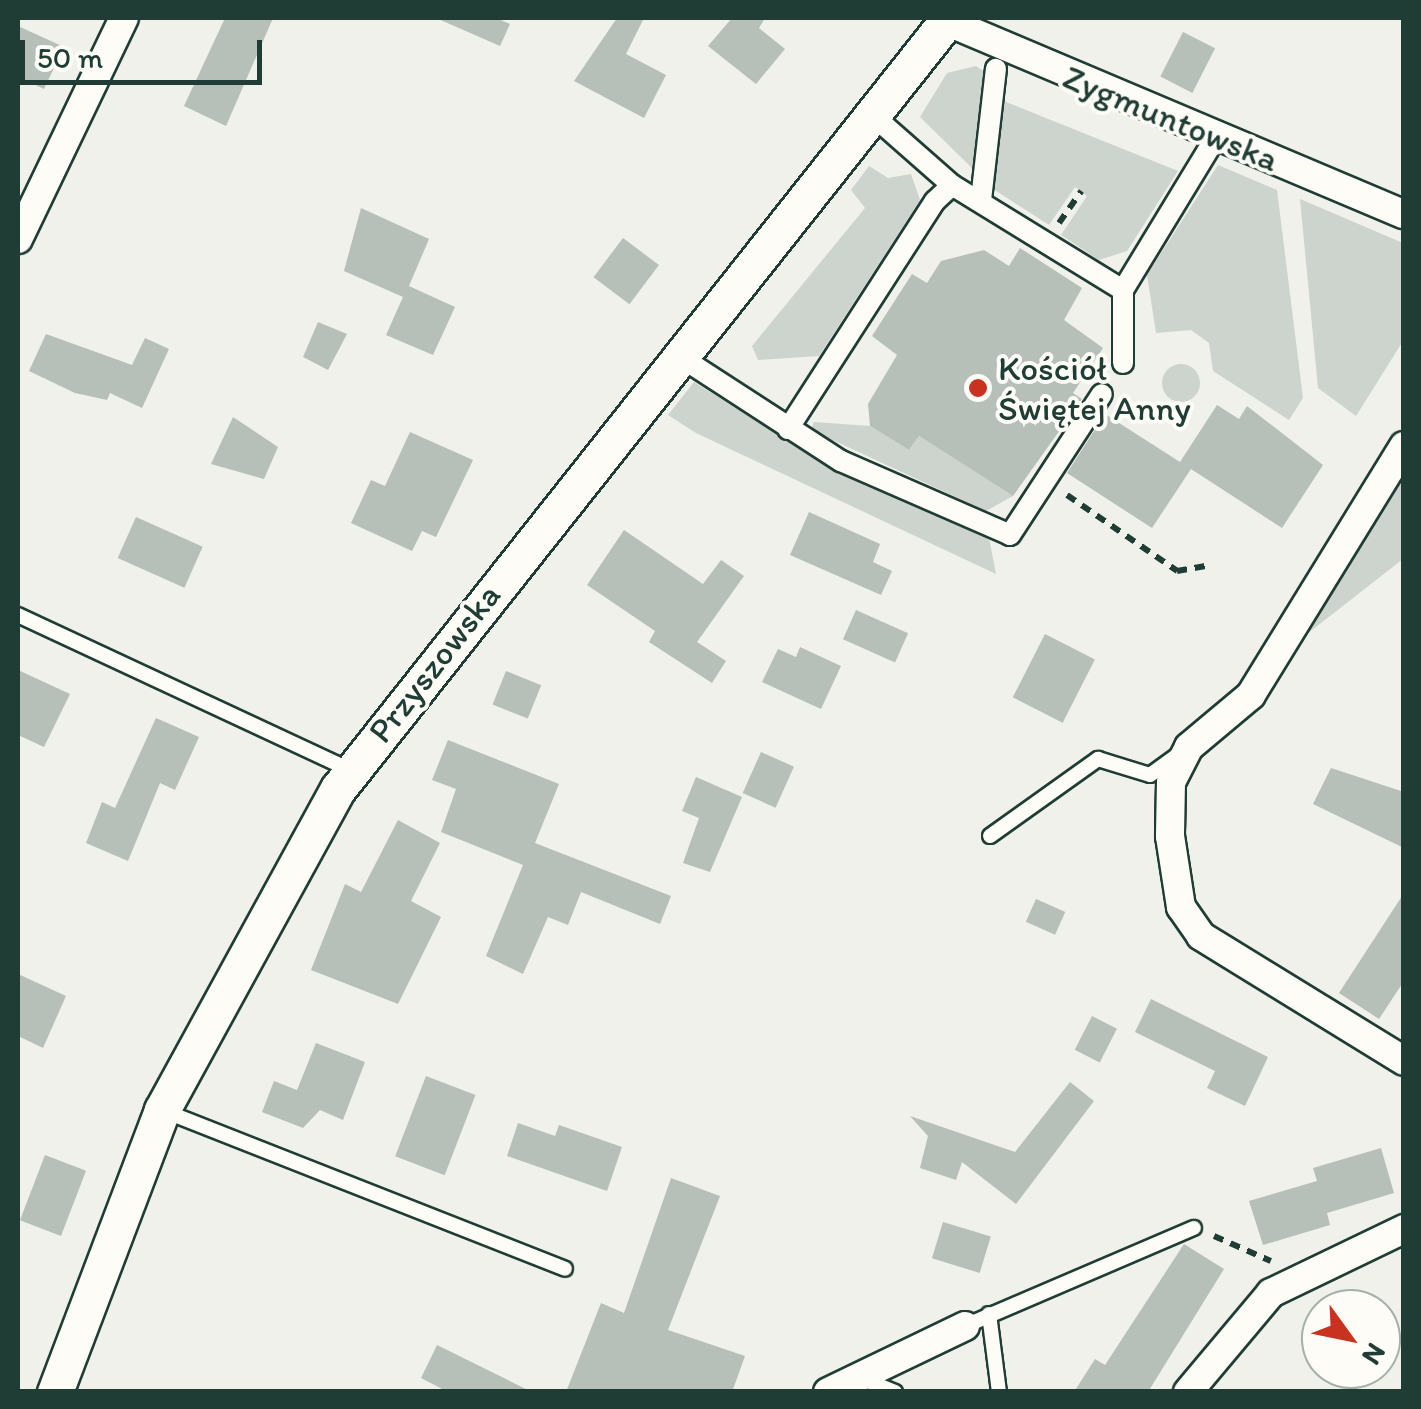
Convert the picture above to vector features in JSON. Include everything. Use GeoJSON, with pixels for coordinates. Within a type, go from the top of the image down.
{"type":"FeatureCollection","features":[{"type":"Feature","properties":{"kind":"street"},"geometry":{"type":"LineString","coordinates":[[18,239],[124,18]]}},
{"type":"Feature","properties":{"kind":"street","name":"Przyszowska"},"geometry":{"type":"LineString","coordinates":[[55,1392],[162,1110],[274,894],[351,770],[676,354],[945,19]]}},
{"type":"Feature","properties":{"kind":"street","name":"Zygmuntowska"},"geometry":{"type":"LineString","coordinates":[[945,19],[1216,138],[1404,214]]}},
{"type":"Feature","properties":{"kind":"street"},"geometry":{"type":"LineString","coordinates":[[980,200],[996,69]]}},
{"type":"Feature","properties":{"kind":"street"},"geometry":{"type":"LineString","coordinates":[[870,113],[952,186],[1124,290]]}},
{"type":"Feature","properties":{"kind":"street"},"geometry":{"type":"LineString","coordinates":[[1123,362],[1124,290],[1216,138]]}},
{"type":"Feature","properties":{"kind":"street"},"geometry":{"type":"LineString","coordinates":[[788,429],[934,201],[952,186]]}},
{"type":"Feature","properties":{"kind":"street"},"geometry":{"type":"LineString","coordinates":[[676,354],[788,429],[1010,535],[1102,394]]}},
{"type":"Feature","properties":{"kind":"street"},"geometry":{"type":"LineString","coordinates":[[1404,446],[1251,695],[1189,747],[1172,782],[1170,836],[1181,906],[1201,936],[1404,1061]]}},
{"type":"Feature","properties":{"kind":"street"},"geometry":{"type":"LineString","coordinates":[[1188,1392],[1272,1293],[1404,1229]]}},
{"type":"Feature","properties":{"kind":"street"},"geometry":{"type":"LineString","coordinates":[[828,1392],[977,1320]]}},
{"type":"Feature","properties":{"kind":"lane"},"geometry":{"type":"LineString","coordinates":[[18,615],[351,770]]}},
{"type":"Feature","properties":{"kind":"lane"},"geometry":{"type":"LineString","coordinates":[[990,836],[1098,759],[1150,775],[1189,747]]}},
{"type":"Feature","properties":{"kind":"lane"},"geometry":{"type":"LineString","coordinates":[[162,1110],[566,1269]]}},
{"type":"Feature","properties":{"kind":"lane"},"geometry":{"type":"LineString","coordinates":[[999,1392],[977,1320],[1194,1228]]}},
{"type":"Feature","properties":{"kind":"lane"},"geometry":{"type":"LineString","coordinates":[[858,1377],[895,1392]]}},
{"type":"Feature","properties":{"kind":"path"},"geometry":{"type":"LineString","coordinates":[[1047,242],[1081,191]]}},
{"type":"Feature","properties":{"kind":"path"},"geometry":{"type":"LineString","coordinates":[[1054,467],[1076,482],[1066,498],[1177,571],[1206,566]]}},
{"type":"Feature","properties":{"kind":"path"},"geometry":{"type":"LineString","coordinates":[[1194,1228],[1259,1253],[1299,1280]]}},
{"type":"Feature","properties":{"kind":"shaded area"},"geometry":{"type":"Polygon","coordinates":[[[976,66],[985,72],[975,171],[920,117],[947,73],[976,66]]]}},
{"type":"Feature","properties":{"kind":"shaded area"},"geometry":{"type":"Polygon","coordinates":[[[1001,100],[1178,171],[1127,251],[1099,260],[1061,235],[1087,196],[1075,187],[1049,225],[990,187],[1001,100]]]}},
{"type":"Feature","properties":{"kind":"shaded area"},"geometry":{"type":"Polygon","coordinates":[[[1218,165],[1277,190],[1303,398],[1289,420],[1213,371],[1209,343],[1191,330],[1156,333],[1147,275],[1218,165]]]}},
{"type":"Feature","properties":{"kind":"shaded area"},"geometry":{"type":"Polygon","coordinates":[[[869,166],[888,178],[911,174],[920,200],[819,356],[758,360],[752,346],[865,208],[851,190],[869,166]]]}},
{"type":"Feature","properties":{"kind":"shaded area"},"geometry":{"type":"Polygon","coordinates":[[[1300,199],[1403,243],[1403,341],[1356,416],[1318,388],[1300,199]]]}},
{"type":"Feature","properties":{"kind":"shaded area"},"geometry":{"type":"Polygon","coordinates":[[[1181,364],[1194,370],[1200,383],[1194,396],[1181,402],[1168,396],[1162,383],[1168,370],[1181,364]]]}},
{"type":"Feature","properties":{"kind":"shaded area"},"geometry":{"type":"Polygon","coordinates":[[[694,382],[828,466],[989,538],[996,574],[696,433],[668,415],[694,382]]]}},
{"type":"Feature","properties":{"kind":"shaded area"},"geometry":{"type":"Polygon","coordinates":[[[814,422],[870,426],[909,450],[919,436],[1013,496],[986,511],[811,430],[814,422]]]}},
{"type":"Feature","properties":{"kind":"shaded area"},"geometry":{"type":"Polygon","coordinates":[[[1403,468],[1403,559],[1289,648],[1403,468]]]}},
{"type":"Feature","properties":{"kind":"building"},"geometry":{"type":"Polygon","coordinates":[[[225,18],[273,18],[226,126],[184,106],[225,18]]]}},
{"type":"Feature","properties":{"kind":"building"},"geometry":{"type":"Polygon","coordinates":[[[436,18],[496,18],[510,24],[500,46],[436,18]]]}},
{"type":"Feature","properties":{"kind":"building"},"geometry":{"type":"Polygon","coordinates":[[[617,18],[644,18],[626,54],[666,75],[644,118],[574,81],[617,18]]]}},
{"type":"Feature","properties":{"kind":"building"},"geometry":{"type":"Polygon","coordinates":[[[732,18],[765,18],[759,28],[785,49],[756,84],[708,46],[732,18]]]}},
{"type":"Feature","properties":{"kind":"building"},"geometry":{"type":"Polygon","coordinates":[[[18,26],[64,47],[44,89],[18,77],[18,26]]]}},
{"type":"Feature","properties":{"kind":"building"},"geometry":{"type":"Polygon","coordinates":[[[1183,32],[1215,48],[1192,93],[1160,77],[1183,32]]]}},
{"type":"Feature","properties":{"kind":"building"},"geometry":{"type":"Polygon","coordinates":[[[361,208],[429,239],[409,286],[455,307],[433,355],[386,335],[403,297],[344,271],[361,208]]]}},
{"type":"Feature","properties":{"kind":"building"},"geometry":{"type":"Polygon","coordinates":[[[623,238],[659,265],[629,304],[594,277],[623,238]]]}},
{"type":"Feature","properties":{"kind":"building","name":"Kościół Świętej Anny"},"geometry":{"type":"Polygon","coordinates":[[[1020,248],[1082,288],[1064,320],[1103,348],[1073,393],[1082,399],[1013,496],[919,436],[909,450],[870,426],[868,404],[897,355],[872,336],[912,274],[927,283],[941,261],[984,250],[1009,266],[1020,248]]]}},
{"type":"Feature","properties":{"kind":"building"},"geometry":{"type":"Polygon","coordinates":[[[318,322],[347,334],[328,370],[303,357],[318,322]]]}},
{"type":"Feature","properties":{"kind":"building"},"geometry":{"type":"Polygon","coordinates":[[[46,334],[132,365],[145,338],[169,349],[142,408],[110,393],[107,400],[75,393],[29,371],[46,334]]]}},
{"type":"Feature","properties":{"kind":"building"},"geometry":{"type":"Polygon","coordinates":[[[1217,405],[1239,419],[1247,406],[1323,465],[1282,528],[1191,469],[1152,528],[1067,473],[1105,414],[1180,462],[1217,405]]]}},
{"type":"Feature","properties":{"kind":"building"},"geometry":{"type":"Polygon","coordinates":[[[233,417],[278,447],[264,479],[211,464],[233,417]]]}},
{"type":"Feature","properties":{"kind":"building"},"geometry":{"type":"Polygon","coordinates":[[[410,432],[473,460],[436,537],[422,531],[412,551],[351,523],[371,480],[385,486],[410,432]]]}},
{"type":"Feature","properties":{"kind":"building"},"geometry":{"type":"Polygon","coordinates":[[[809,512],[880,544],[873,562],[892,571],[881,595],[790,555],[809,512]]]}},
{"type":"Feature","properties":{"kind":"building"},"geometry":{"type":"Polygon","coordinates":[[[136,517],[203,547],[184,588],[118,558],[136,517]]]}},
{"type":"Feature","properties":{"kind":"building"},"geometry":{"type":"Polygon","coordinates":[[[624,530],[703,584],[721,560],[744,576],[697,642],[726,661],[712,683],[649,642],[655,631],[587,585],[624,530]]]}},
{"type":"Feature","properties":{"kind":"building"},"geometry":{"type":"Polygon","coordinates":[[[856,610],[908,633],[895,662],[843,639],[856,610]]]}},
{"type":"Feature","properties":{"kind":"building"},"geometry":{"type":"Polygon","coordinates":[[[1045,634],[1095,659],[1063,723],[1013,697],[1045,634]]]}},
{"type":"Feature","properties":{"kind":"building"},"geometry":{"type":"Polygon","coordinates":[[[800,647],[841,666],[821,709],[762,682],[778,649],[796,657],[800,647]]]}},
{"type":"Feature","properties":{"kind":"building"},"geometry":{"type":"Polygon","coordinates":[[[18,670],[70,694],[44,747],[18,735],[18,670]]]}},
{"type":"Feature","properties":{"kind":"building"},"geometry":{"type":"Polygon","coordinates":[[[506,671],[541,685],[528,719],[493,704],[506,671]]]}},
{"type":"Feature","properties":{"kind":"building"},"geometry":{"type":"Polygon","coordinates":[[[156,718],[199,737],[175,790],[160,783],[128,861],[86,843],[102,802],[115,808],[156,718]]]}},
{"type":"Feature","properties":{"kind":"building"},"geometry":{"type":"Polygon","coordinates":[[[448,740],[559,784],[535,843],[671,896],[660,924],[581,892],[568,925],[548,917],[523,974],[486,956],[523,865],[441,832],[456,789],[432,780],[448,740]]]}},
{"type":"Feature","properties":{"kind":"building"},"geometry":{"type":"Polygon","coordinates":[[[761,752],[794,767],[776,808],[743,793],[761,752]]]}},
{"type":"Feature","properties":{"kind":"building"},"geometry":{"type":"Polygon","coordinates":[[[1331,768],[1404,792],[1404,848],[1313,804],[1331,768]]]}},
{"type":"Feature","properties":{"kind":"building"},"geometry":{"type":"Polygon","coordinates":[[[696,777],[742,797],[710,872],[683,863],[699,818],[682,811],[696,777]]]}},
{"type":"Feature","properties":{"kind":"building"},"geometry":{"type":"Polygon","coordinates":[[[398,820],[440,843],[411,901],[441,917],[398,1004],[311,970],[345,884],[361,892],[398,820]]]}},
{"type":"Feature","properties":{"kind":"building"},"geometry":{"type":"Polygon","coordinates":[[[1404,893],[1404,981],[1379,1019],[1339,993],[1404,893]]]}},
{"type":"Feature","properties":{"kind":"building"},"geometry":{"type":"Polygon","coordinates":[[[1036,899],[1065,912],[1055,935],[1026,922],[1036,899]]]}},
{"type":"Feature","properties":{"kind":"building"},"geometry":{"type":"Polygon","coordinates":[[[18,974],[66,996],[43,1048],[18,1036],[18,974]]]}},
{"type":"Feature","properties":{"kind":"building"},"geometry":{"type":"Polygon","coordinates":[[[1151,999],[1268,1057],[1245,1106],[1207,1088],[1215,1071],[1135,1032],[1151,999]]]}},
{"type":"Feature","properties":{"kind":"building"},"geometry":{"type":"Polygon","coordinates":[[[1092,1016],[1117,1029],[1100,1063],[1075,1050],[1092,1016]]]}},
{"type":"Feature","properties":{"kind":"building"},"geometry":{"type":"Polygon","coordinates":[[[316,1043],[365,1062],[343,1120],[320,1110],[303,1128],[262,1112],[274,1081],[297,1090],[316,1043]]]}},
{"type":"Feature","properties":{"kind":"building"},"geometry":{"type":"Polygon","coordinates":[[[426,1076],[475,1095],[445,1175],[395,1156],[426,1076]]]}},
{"type":"Feature","properties":{"kind":"building"},"geometry":{"type":"Polygon","coordinates":[[[1070,1082],[1094,1101],[1016,1204],[962,1162],[956,1180],[920,1168],[928,1136],[910,1116],[1015,1152],[1070,1082]]]}},
{"type":"Feature","properties":{"kind":"building"},"geometry":{"type":"Polygon","coordinates":[[[518,1123],[555,1136],[559,1125],[622,1147],[607,1191],[507,1156],[518,1123]]]}},
{"type":"Feature","properties":{"kind":"building"},"geometry":{"type":"Polygon","coordinates":[[[1381,1148],[1394,1193],[1327,1213],[1330,1225],[1263,1245],[1249,1201],[1317,1181],[1313,1168],[1381,1148]]]}},
{"type":"Feature","properties":{"kind":"building"},"geometry":{"type":"Polygon","coordinates":[[[45,1155],[86,1171],[61,1236],[20,1220],[45,1155]]]}},
{"type":"Feature","properties":{"kind":"building"},"geometry":{"type":"Polygon","coordinates":[[[671,1178],[720,1196],[668,1330],[745,1356],[732,1392],[566,1392],[601,1303],[624,1313],[671,1178]]]}},
{"type":"Feature","properties":{"kind":"building"},"geometry":{"type":"Polygon","coordinates":[[[943,1222],[991,1237],[980,1273],[932,1258],[943,1222]]]}},
{"type":"Feature","properties":{"kind":"building"},"geometry":{"type":"Polygon","coordinates":[[[1184,1244],[1224,1269],[1148,1392],[1074,1392],[1095,1359],[1105,1365],[1184,1244]]]}},
{"type":"Feature","properties":{"kind":"building"},"geometry":{"type":"Polygon","coordinates":[[[437,1345],[532,1392],[448,1392],[421,1378],[437,1345]]]}},
{"type":"Feature","properties":{"kind":"place","name":"Kościół Świętej Anny"},"geometry":{"type":"Point","coordinates":[978,388]}}]}
